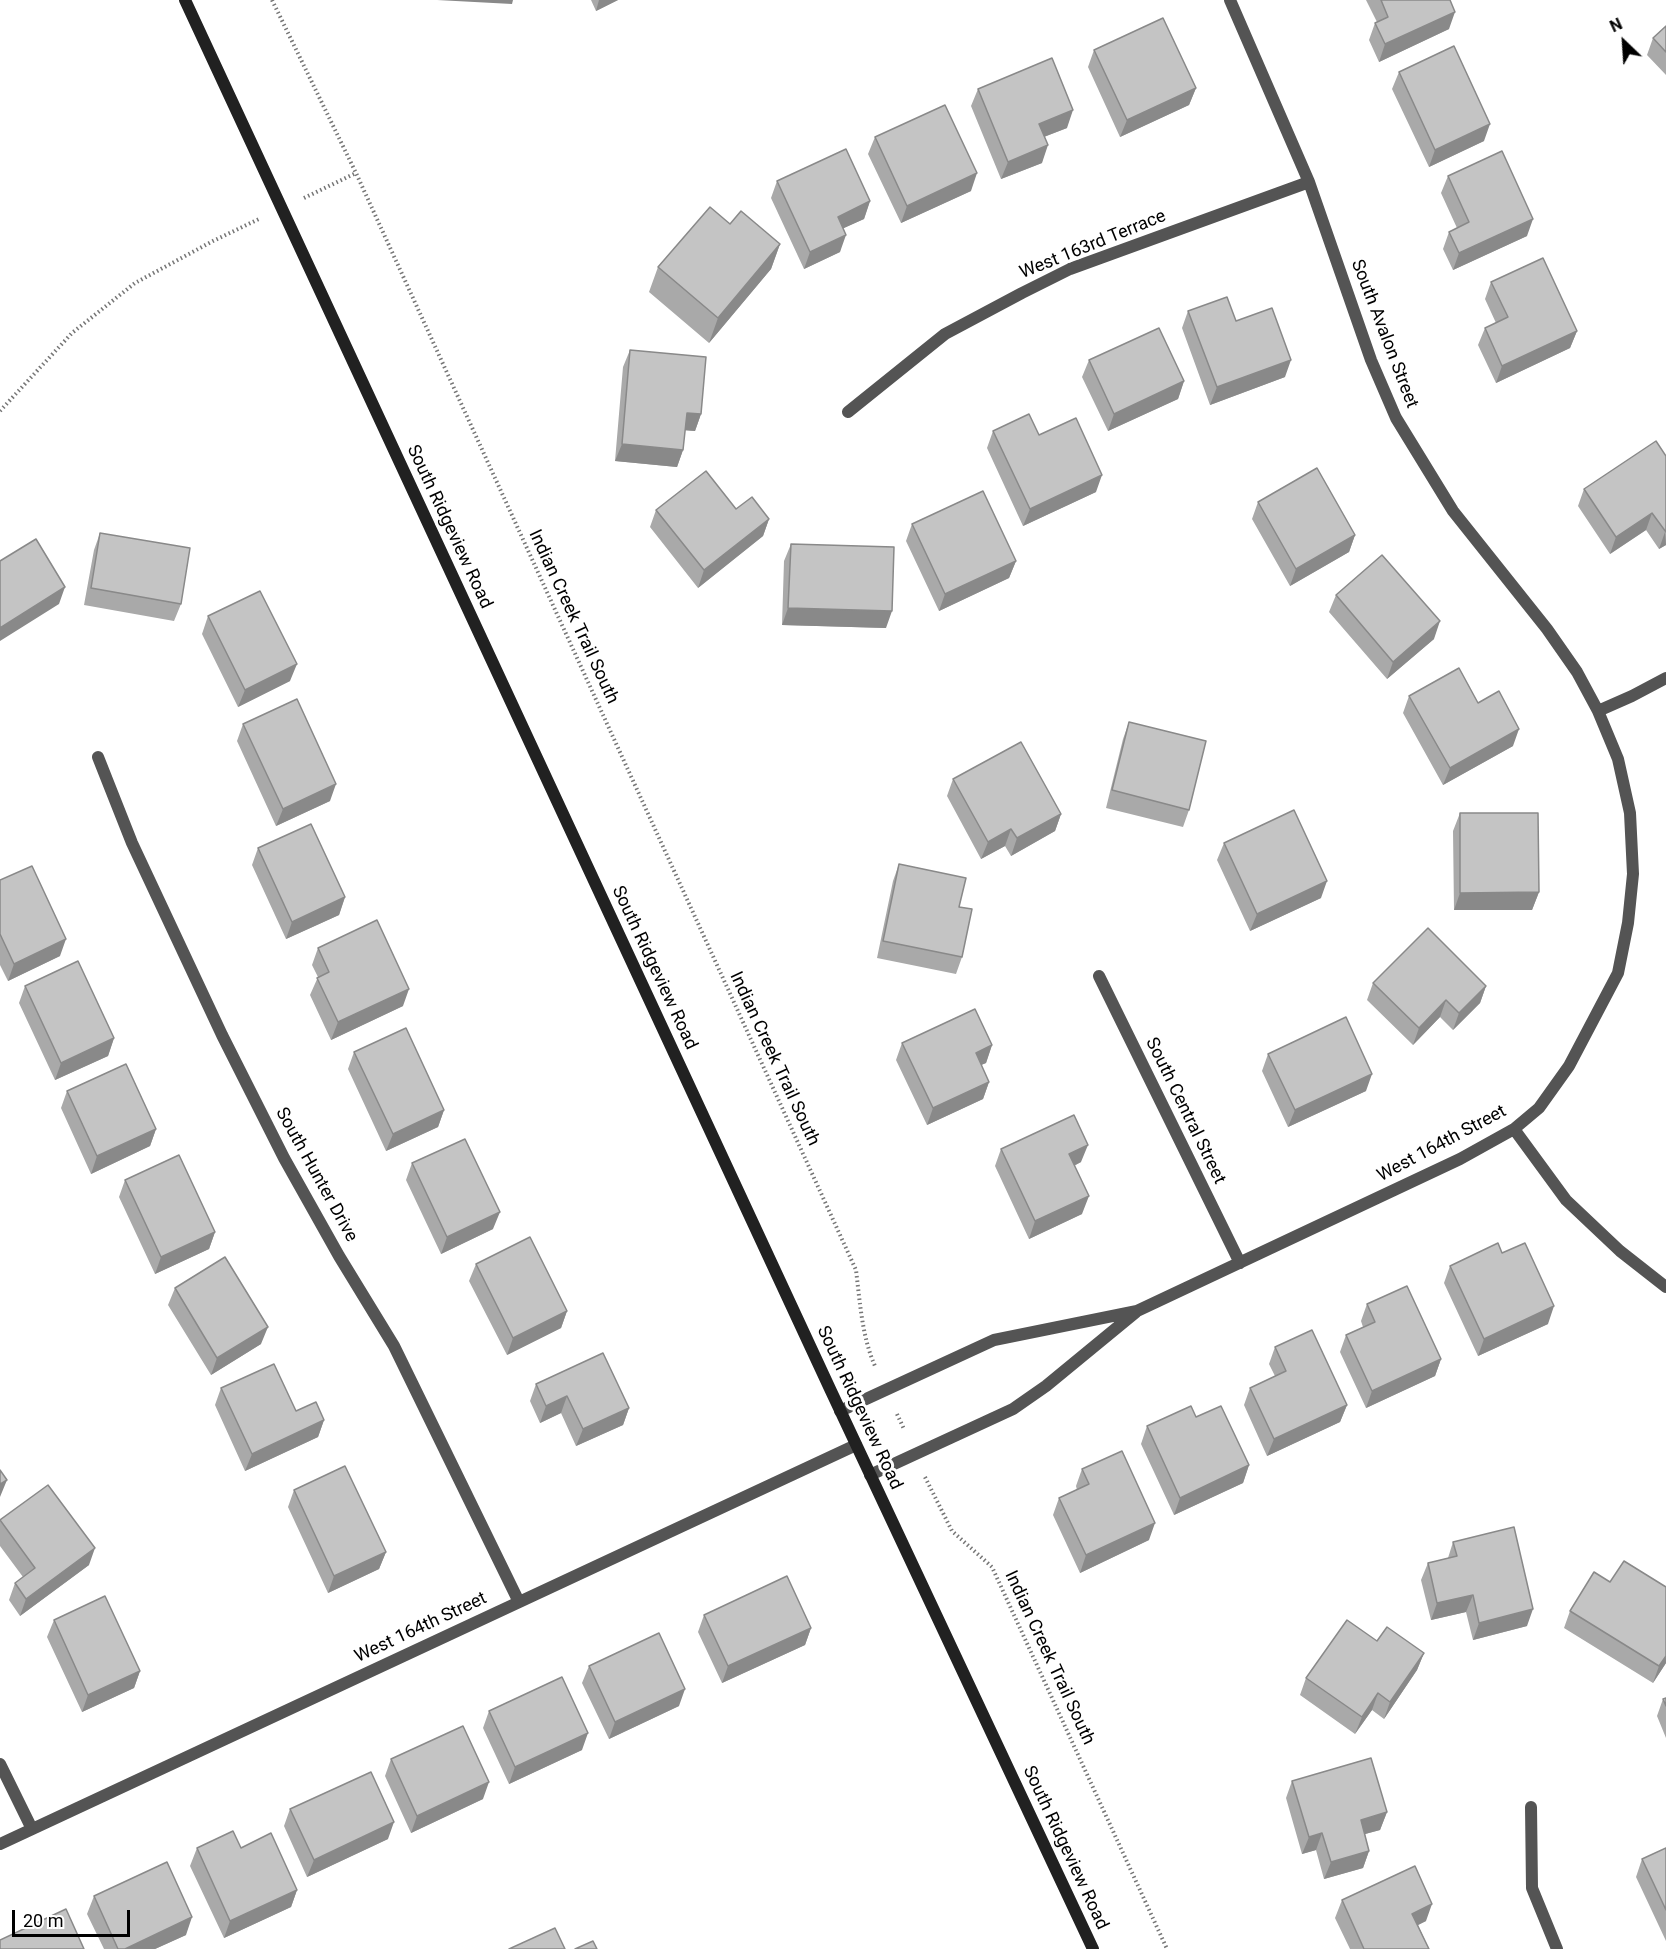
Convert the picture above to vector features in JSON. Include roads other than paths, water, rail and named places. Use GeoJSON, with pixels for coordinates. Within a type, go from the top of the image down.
{"type":"FeatureCollection","features":[{"type":"Feature","properties":{"kind":"main road","name":"South Ridgeview Road"},"geometry":{"type":"LineString","coordinates":[[185,0],[840,1411],[1093,1949]]}},
{"type":"Feature","properties":{"kind":"street","name":"South Avalon Street"},"geometry":{"type":"LineString","coordinates":[[1230,0],[1309,182],[1371,360],[1396,418],[1453,511],[1547,629],[1577,672],[1598,711]]}},
{"type":"Feature","properties":{"kind":"street","name":"West 163rd Terrace"},"geometry":{"type":"LineString","coordinates":[[848,412],[945,334],[1070,269],[1309,182]]}},
{"type":"Feature","properties":{"kind":"street"},"geometry":{"type":"LineString","coordinates":[[1598,711],[1666,678]]}},
{"type":"Feature","properties":{"kind":"street","name":"West 164th Street"},"geometry":{"type":"LineString","coordinates":[[840,1411],[994,1340],[1137,1311],[1460,1159],[1514,1129],[1539,1108],[1569,1066],[1618,973],[1628,923],[1633,874],[1630,813],[1618,759],[1598,711]]}},
{"type":"Feature","properties":{"kind":"street","name":"South Hunter Drive"},"geometry":{"type":"LineString","coordinates":[[98,757],[132,843],[222,1035],[284,1158],[339,1256],[394,1346],[519,1602]]}},
{"type":"Feature","properties":{"kind":"street","name":"South Central Street"},"geometry":{"type":"LineString","coordinates":[[1099,976],[1240,1263]]}},
{"type":"Feature","properties":{"kind":"street"},"geometry":{"type":"LineString","coordinates":[[1514,1129],[1566,1200],[1620,1251],[1666,1287]]}},
{"type":"Feature","properties":{"kind":"street","name":"West 164th Street"},"geometry":{"type":"LineString","coordinates":[[870,1475],[1013,1409],[1046,1386],[1137,1311]]}},
{"type":"Feature","properties":{"kind":"street","name":"West 164th Street"},"geometry":{"type":"LineString","coordinates":[[0,1844],[856,1445]]}},
{"type":"Feature","properties":{"kind":"street"},"geometry":{"type":"LineString","coordinates":[[0,1764],[32,1829]]}},
{"type":"Feature","properties":{"kind":"street"},"geometry":{"type":"LineString","coordinates":[[1531,1807],[1532,1888],[1557,1949]]}}]}
